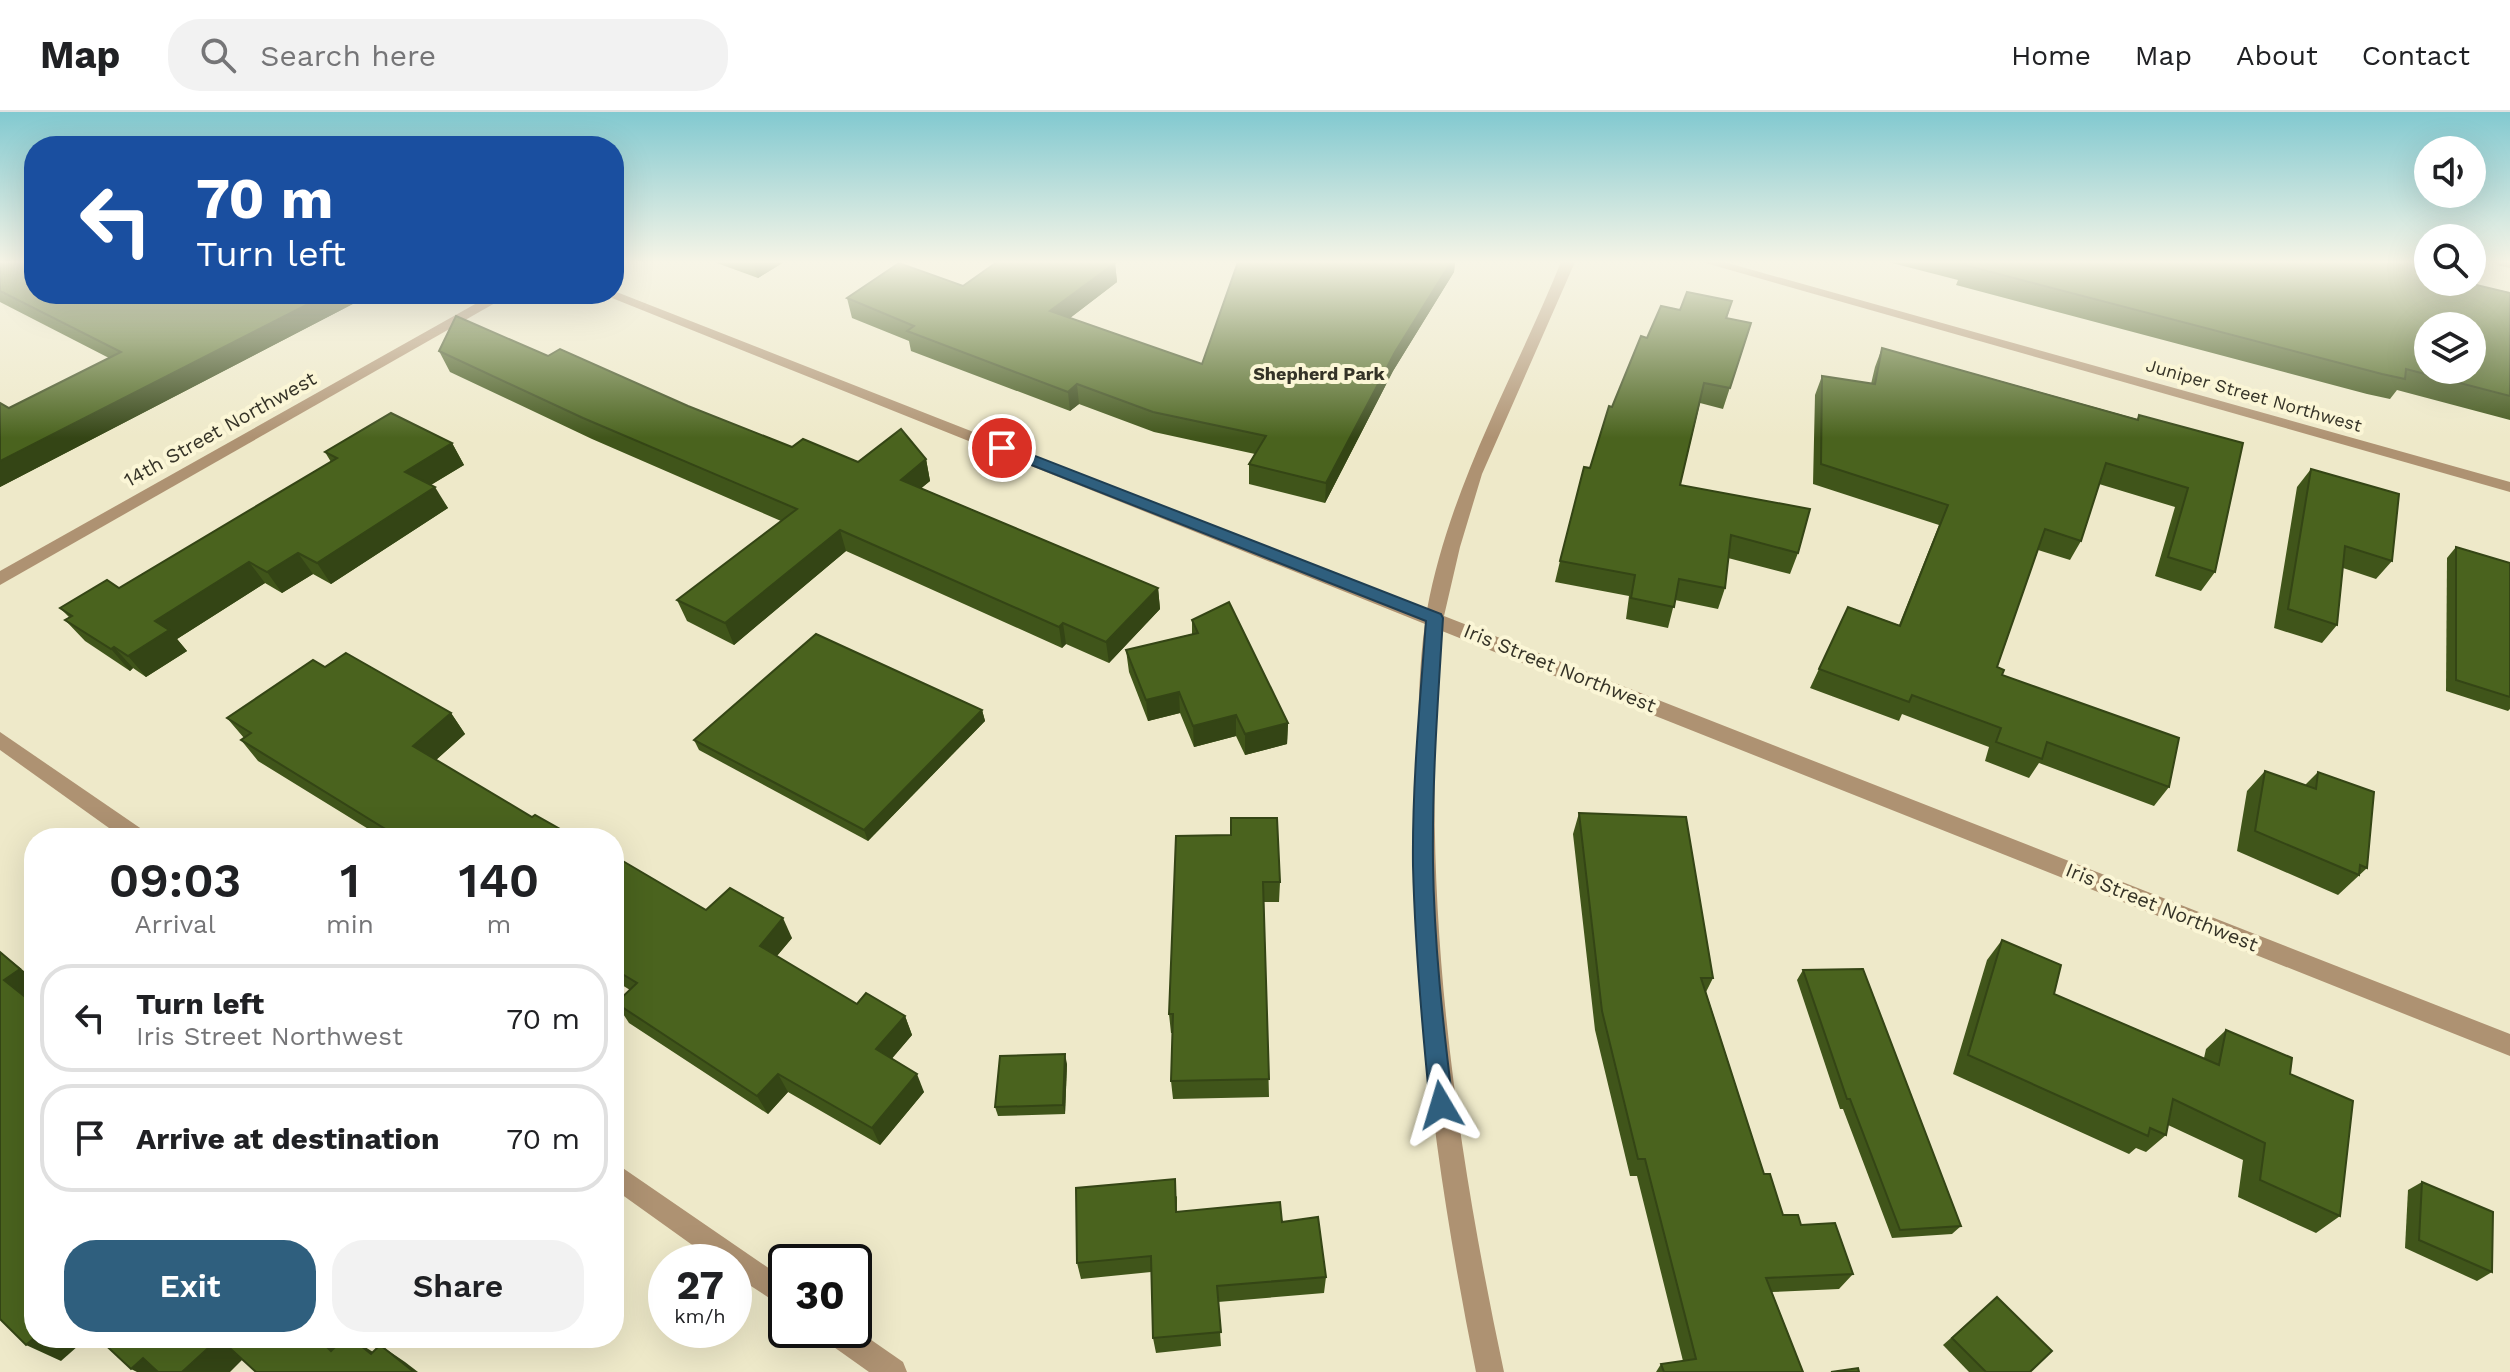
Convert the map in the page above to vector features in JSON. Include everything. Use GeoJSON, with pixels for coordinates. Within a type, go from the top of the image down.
{"type":"FeatureCollection","features":[{"type":"Feature","properties":{"kind":"street","name":"14th Street Northwest"},"geometry":{"type":"LineString","coordinates":[[0,579],[457,321]]}},
{"type":"Feature","properties":{"kind":"street","name":"Iris Street Northwest"},"geometry":{"type":"LineString","coordinates":[[677,321],[2510,1045]]}},
{"type":"Feature","properties":{"kind":"street"},"geometry":{"type":"LineString","coordinates":[[1490,1372],[1450,1163],[1432,1024],[1423,865],[1425,773],[1435,618],[1478,462],[1545,321]]}},
{"type":"Feature","properties":{"kind":"street","name":"Juniper Street Northwest"},"geometry":{"type":"LineString","coordinates":[[1918,321],[2510,487]]}},
{"type":"Feature","properties":{"kind":"street"},"geometry":{"type":"LineString","coordinates":[[0,740],[125,828]]}},
{"type":"Feature","properties":{"kind":"street"},"geometry":{"type":"LineString","coordinates":[[624,1181],[768,1283]]}},
{"type":"Feature","properties":{"kind":"street"},"geometry":{"type":"LineString","coordinates":[[859,1348],[893,1372]]}},
{"type":"Feature","properties":{"kind":"building"},"geometry":{"type":"Polygon","coordinates":[[[59,321],[275,321],[0,461],[0,403],[9,408],[121,352],[59,321]]]}},
{"type":"Feature","properties":{"kind":"building"},"geometry":{"type":"Polygon","coordinates":[[[454,321],[467,321],[548,356],[560,349],[688,406],[792,447],[803,439],[858,462],[901,429],[926,459],[901,480],[1158,588],[1106,642],[1063,623],[1059,627],[840,530],[725,623],[677,600],[797,509],[583,418],[439,351],[454,321]]]}},
{"type":"Feature","properties":{"kind":"building"},"geometry":{"type":"Polygon","coordinates":[[[902,321],[1078,321],[1202,364],[1217,321],[1414,321],[1326,483],[1249,464],[1266,436],[1153,412],[1077,384],[1068,392],[907,331],[914,326],[902,321]]]}},
{"type":"Feature","properties":{"kind":"building"},"geometry":{"type":"Polygon","coordinates":[[[1655,321],[1751,323],[1730,388],[1704,383],[1680,485],[1810,509],[1798,553],[1731,535],[1725,588],[1679,579],[1674,607],[1631,598],[1635,575],[1560,561],[1584,467],[1590,468],[1609,406],[1612,407],[1641,336],[1647,338],[1655,321]]]}},
{"type":"Feature","properties":{"kind":"building"},"geometry":{"type":"Polygon","coordinates":[[[2178,321],[2414,321],[2414,371],[2406,369],[2405,379],[2178,321]]]}},
{"type":"Feature","properties":{"kind":"building"},"geometry":{"type":"Polygon","coordinates":[[[2486,321],[2510,321],[2510,396],[2464,384],[2486,384],[2486,321]]]}},
{"type":"Feature","properties":{"kind":"building"},"geometry":{"type":"Polygon","coordinates":[[[1882,348],[2138,420],[2139,415],[2243,443],[2215,572],[2168,557],[2188,488],[2106,463],[2081,541],[2045,529],[1997,667],[2004,670],[2002,675],[2179,738],[2169,787],[2047,742],[2042,759],[1996,742],[2001,728],[1912,695],[1909,702],[1819,669],[1848,607],[1900,626],[1948,505],[1821,464],[1822,376],[1875,384],[1882,348]]]}},
{"type":"Feature","properties":{"kind":"building"},"geometry":{"type":"Polygon","coordinates":[[[391,413],[452,443],[405,472],[435,487],[317,563],[298,553],[267,572],[249,562],[155,621],[169,630],[128,656],[65,620],[72,616],[60,608],[107,580],[119,588],[337,458],[325,452],[391,413]]]}},
{"type":"Feature","properties":{"kind":"building"},"geometry":{"type":"Polygon","coordinates":[[[2311,469],[2399,494],[2392,561],[2345,546],[2337,625],[2288,609],[2311,469]]]}},
{"type":"Feature","properties":{"kind":"building"},"geometry":{"type":"Polygon","coordinates":[[[2456,547],[2510,563],[2510,697],[2456,680],[2456,547]]]}},
{"type":"Feature","properties":{"kind":"building"},"geometry":{"type":"Polygon","coordinates":[[[1229,602],[1288,723],[1245,734],[1236,715],[1193,726],[1179,692],[1146,700],[1126,650],[1198,633],[1192,620],[1229,602]]]}},
{"type":"Feature","properties":{"kind":"building"},"geometry":{"type":"Polygon","coordinates":[[[816,634],[982,710],[864,830],[694,740],[816,634]]]}},
{"type":"Feature","properties":{"kind":"building"},"geometry":{"type":"Polygon","coordinates":[[[346,653],[451,713],[413,746],[532,817],[535,815],[558,828],[384,828],[241,740],[251,733],[227,718],[313,660],[325,667],[346,653]]]}},
{"type":"Feature","properties":{"kind":"building"},"geometry":{"type":"Polygon","coordinates":[[[2265,771],[2316,789],[2318,772],[2374,792],[2367,868],[2360,865],[2359,875],[2255,831],[2265,771]]]}},
{"type":"Feature","properties":{"kind":"building"},"geometry":{"type":"Polygon","coordinates":[[[1579,813],[1686,817],[1713,978],[1701,978],[1764,1174],[1770,1174],[1783,1215],[1798,1215],[1801,1225],[1835,1223],[1853,1274],[1766,1278],[1803,1372],[1664,1372],[1661,1364],[1696,1359],[1645,1159],[1638,1159],[1602,1011],[1579,813]]]}},
{"type":"Feature","properties":{"kind":"building"},"geometry":{"type":"Polygon","coordinates":[[[1231,818],[1277,818],[1280,882],[1263,882],[1269,1079],[1171,1081],[1173,1014],[1169,1014],[1176,836],[1231,835],[1231,818]]]}},
{"type":"Feature","properties":{"kind":"building"},"geometry":{"type":"Polygon","coordinates":[[[624,862],[706,910],[730,888],[783,918],[760,946],[857,1004],[866,993],[905,1016],[876,1049],[917,1074],[872,1128],[778,1074],[757,1096],[624,1008],[624,995],[637,983],[624,975],[624,862]]]}},
{"type":"Feature","properties":{"kind":"building"},"geometry":{"type":"Polygon","coordinates":[[[2002,940],[2061,965],[2054,994],[2219,1065],[2226,1030],[2292,1058],[2290,1074],[2353,1101],[2340,1216],[2260,1180],[2265,1143],[2173,1099],[2166,1135],[2150,1128],[2148,1136],[1968,1055],[2002,940]]]}},
{"type":"Feature","properties":{"kind":"building"},"geometry":{"type":"Polygon","coordinates":[[[0,952],[20,969],[4,980],[24,996],[24,1343],[0,1319],[0,952]]]}},
{"type":"Feature","properties":{"kind":"building"},"geometry":{"type":"Polygon","coordinates":[[[1863,969],[1961,1226],[1900,1230],[1850,1099],[1847,1099],[1803,970],[1863,969]]]}},
{"type":"Feature","properties":{"kind":"building"},"geometry":{"type":"Polygon","coordinates":[[[1065,1054],[1063,1105],[995,1107],[1000,1056],[1065,1054]]]}},
{"type":"Feature","properties":{"kind":"building"},"geometry":{"type":"Polygon","coordinates":[[[1175,1179],[1176,1212],[1280,1202],[1282,1222],[1318,1217],[1326,1277],[1217,1286],[1221,1332],[1153,1338],[1151,1256],[1077,1263],[1076,1188],[1175,1179]]]}},
{"type":"Feature","properties":{"kind":"building"},"geometry":{"type":"Polygon","coordinates":[[[2422,1182],[2493,1212],[2492,1272],[2419,1240],[2422,1182]]]}},
{"type":"Feature","properties":{"kind":"building"},"geometry":{"type":"Polygon","coordinates":[[[1997,1297],[2052,1351],[2030,1372],[1986,1372],[1952,1338],[1997,1297]]]}},
{"type":"Feature","properties":{"kind":"building"},"geometry":{"type":"Polygon","coordinates":[[[109,1348],[208,1348],[182,1372],[158,1372],[143,1358],[131,1369],[109,1348]]]}},
{"type":"Feature","properties":{"kind":"building"},"geometry":{"type":"Polygon","coordinates":[[[230,1348],[328,1348],[331,1351],[334,1348],[364,1348],[371,1354],[377,1348],[384,1348],[414,1372],[256,1372],[230,1348]]]}},
{"type":"Feature","properties":{"kind":"building"},"geometry":{"type":"Polygon","coordinates":[[[1858,1368],[1859,1372],[1831,1372],[1858,1368]]]}},
{"type":"Feature","properties":{"kind":"district","name":"Shepherd Park"},"geometry":{"type":"Point","coordinates":[1319,373]}},
{"type":"Feature","properties":{"kind":"route"},"geometry":{"type":"LineString","coordinates":[[1002,448],[1435,618],[1425,773],[1423,865],[1432,1024],[1441,1105]]}}]}
